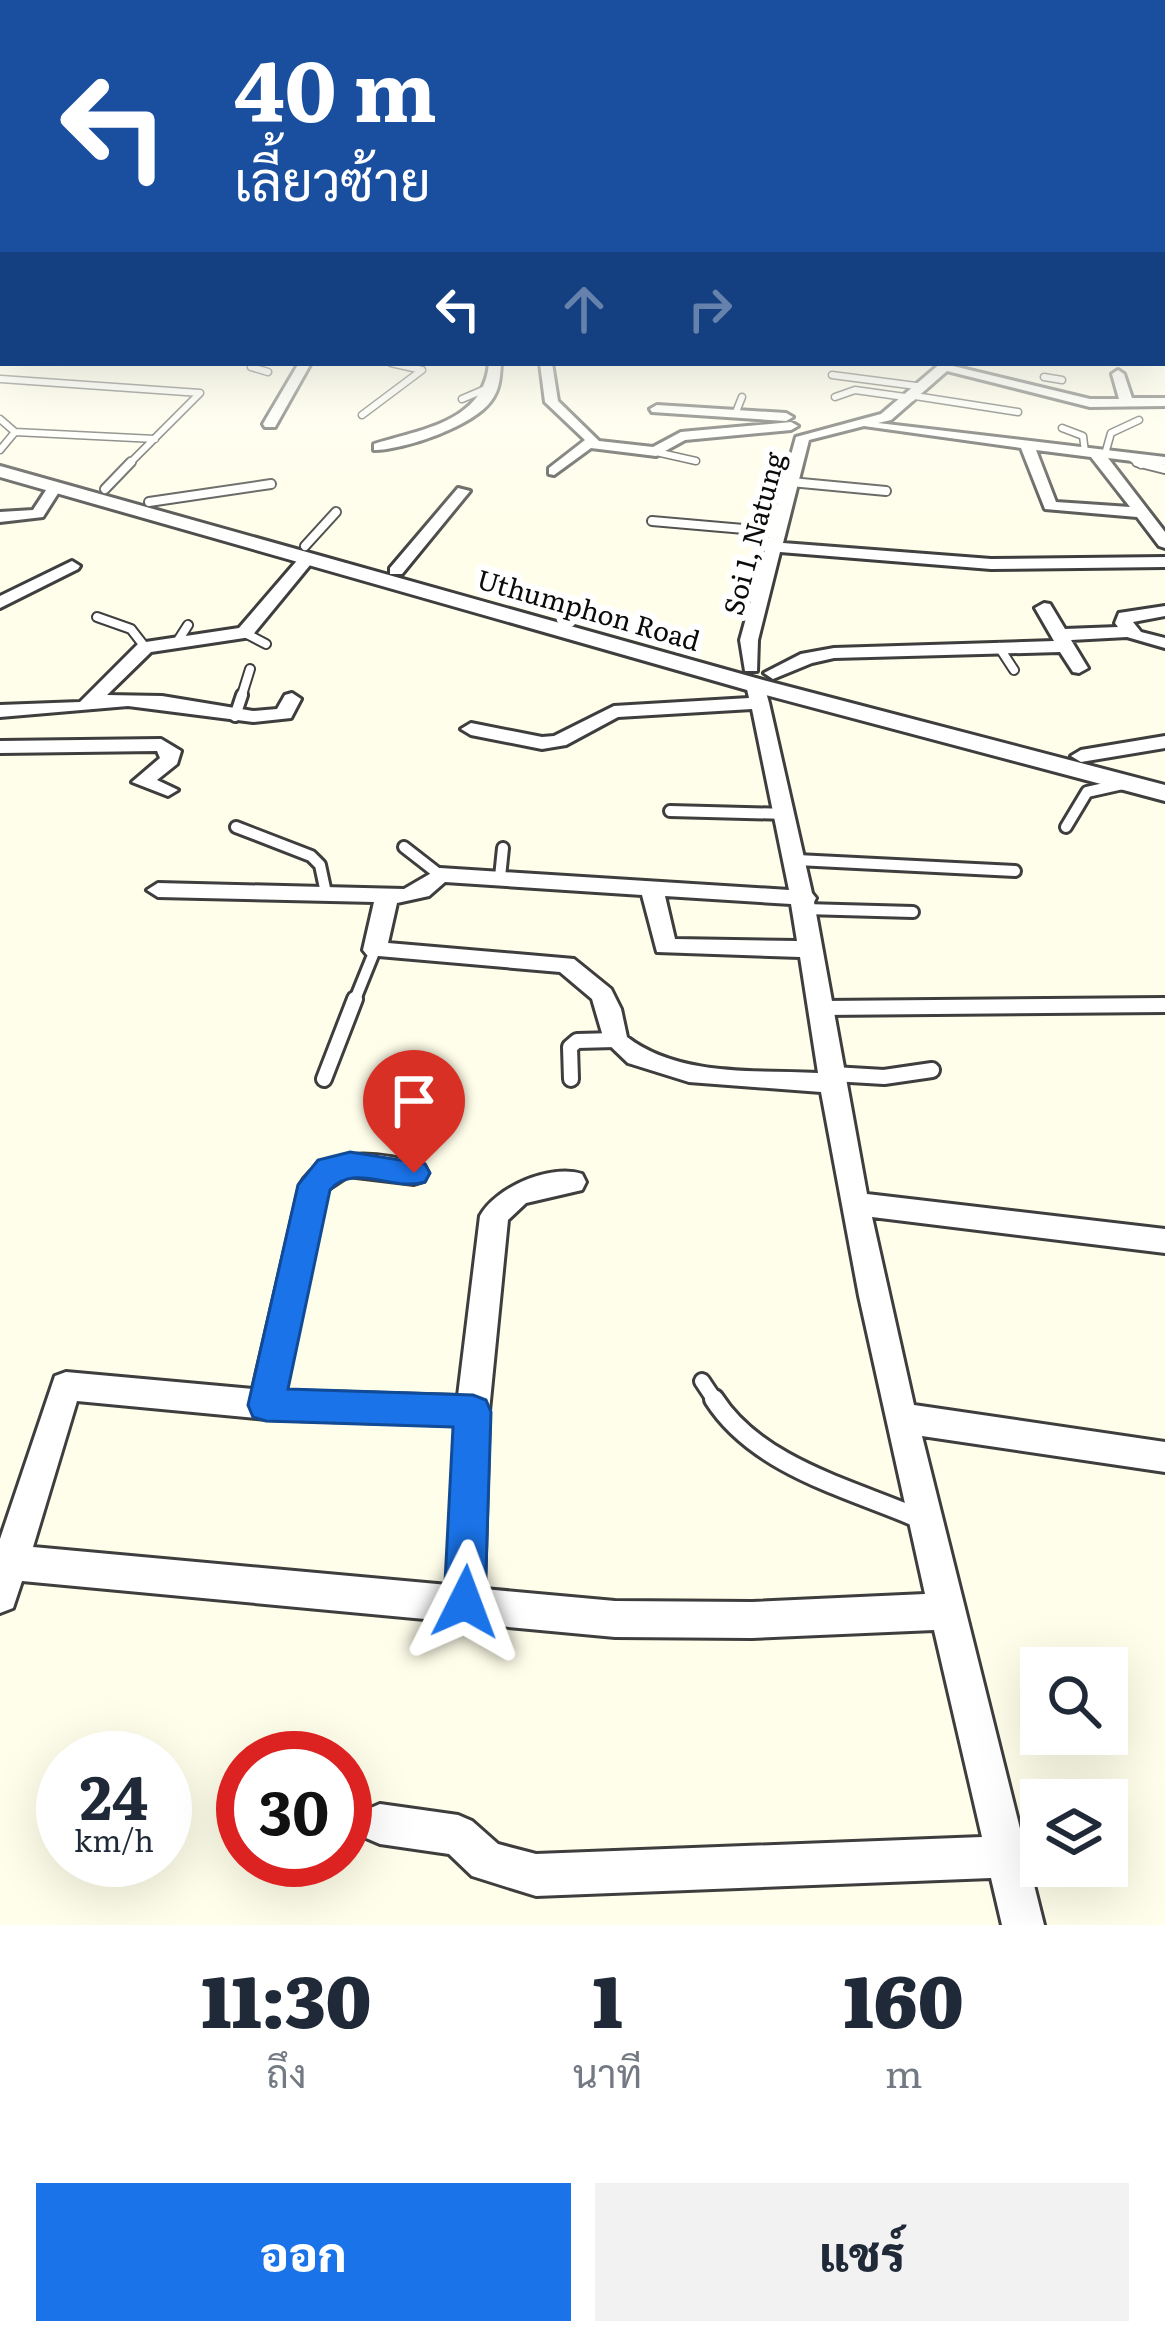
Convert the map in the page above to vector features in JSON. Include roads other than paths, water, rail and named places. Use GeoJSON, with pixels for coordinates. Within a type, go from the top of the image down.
{"type":"FeatureCollection","features":[{"type":"Feature","properties":{"kind":"street"},"geometry":{"type":"LineString","coordinates":[[270,424],[297,377]]}},
{"type":"Feature","properties":{"kind":"street"},"geometry":{"type":"LineString","coordinates":[[379,447],[470,414],[491,399],[496,377]]}},
{"type":"Feature","properties":{"kind":"street"},"geometry":{"type":"LineString","coordinates":[[546,377],[551,405],[560,417],[590,435],[591,444]]}},
{"type":"Feature","properties":{"kind":"street","name":"Soi 1, Natung"},"geometry":{"type":"LineString","coordinates":[[760,682],[748,640],[791,482],[797,432],[886,417],[935,377]]}},
{"type":"Feature","properties":{"kind":"street"},"geometry":{"type":"LineString","coordinates":[[988,377],[1090,403],[1165,402]]}},
{"type":"Feature","properties":{"kind":"street"},"geometry":{"type":"LineString","coordinates":[[1033,390],[1044,377]]}},
{"type":"Feature","properties":{"kind":"street"},"geometry":{"type":"LineString","coordinates":[[1119,377],[1127,404]]}},
{"type":"Feature","properties":{"kind":"street"},"geometry":{"type":"LineString","coordinates":[[554,471],[591,444],[656,452],[681,436],[797,432],[781,416],[739,405],[657,409]]}},
{"type":"Feature","properties":{"kind":"street"},"geometry":{"type":"LineString","coordinates":[[856,424],[1165,465]]}},
{"type":"Feature","properties":{"kind":"street"},"geometry":{"type":"LineString","coordinates":[[1027,446],[1050,506],[1142,513]]}},
{"type":"Feature","properties":{"kind":"street"},"geometry":{"type":"LineString","coordinates":[[1095,453],[1165,543]]}},
{"type":"Feature","properties":{"kind":"street","name":"Uthumphon Road"},"geometry":{"type":"LineString","coordinates":[[0,460],[306,552],[396,571],[760,682],[1165,778]]}},
{"type":"Feature","properties":{"kind":"street","name":"Uthumphon Road"},"geometry":{"type":"LineString","coordinates":[[0,471],[306,552],[1165,794]]}},
{"type":"Feature","properties":{"kind":"street"},"geometry":{"type":"LineString","coordinates":[[0,517],[38,514],[56,487]]}},
{"type":"Feature","properties":{"kind":"street"},"geometry":{"type":"LineString","coordinates":[[396,571],[463,491]]}},
{"type":"Feature","properties":{"kind":"street"},"geometry":{"type":"LineString","coordinates":[[777,540],[991,564],[1165,562]]}},
{"type":"Feature","properties":{"kind":"street"},"geometry":{"type":"LineString","coordinates":[[95,701],[145,647],[184,632],[245,633],[306,552]]}},
{"type":"Feature","properties":{"kind":"street"},"geometry":{"type":"LineString","coordinates":[[0,603],[72,566]]}},
{"type":"Feature","properties":{"kind":"street"},"geometry":{"type":"LineString","coordinates":[[1044,608],[1079,668]]}},
{"type":"Feature","properties":{"kind":"street"},"geometry":{"type":"LineString","coordinates":[[1131,632],[1125,617],[1165,611]]}},
{"type":"Feature","properties":{"kind":"street"},"geometry":{"type":"LineString","coordinates":[[471,729],[542,743],[559,741],[614,712],[760,682],[807,658],[834,653],[999,647],[1131,632],[1165,644]]}},
{"type":"Feature","properties":{"kind":"street"},"geometry":{"type":"LineString","coordinates":[[760,682],[805,903],[855,1204],[925,1521],[1023,1925]]}},
{"type":"Feature","properties":{"kind":"street"},"geometry":{"type":"LineString","coordinates":[[0,711],[71,710],[95,701],[161,702],[235,716],[284,714],[292,699]]}},
{"type":"Feature","properties":{"kind":"street"},"geometry":{"type":"LineString","coordinates":[[1081,756],[1165,742]]}},
{"type":"Feature","properties":{"kind":"street"},"geometry":{"type":"LineString","coordinates":[[0,747],[161,745],[171,751],[170,760],[142,782],[168,790]]}},
{"type":"Feature","properties":{"kind":"street"},"geometry":{"type":"LineString","coordinates":[[158,890],[387,896],[421,891],[440,874],[805,903]]}},
{"type":"Feature","properties":{"kind":"street"},"geometry":{"type":"LineString","coordinates":[[652,889],[665,947],[813,949]]}},
{"type":"Feature","properties":{"kind":"street"},"geometry":{"type":"LineString","coordinates":[[387,896],[375,950],[565,964],[592,981],[608,1004],[615,1040],[638,1060],[695,1073],[834,1079]]}},
{"type":"Feature","properties":{"kind":"street"},"geometry":{"type":"LineString","coordinates":[[266,1405],[314,1185],[329,1168],[350,1165],[414,1173]]}},
{"type":"Feature","properties":{"kind":"street"},"geometry":{"type":"LineString","coordinates":[[465,1602],[473,1412],[494,1216],[517,1194],[572,1182]]}},
{"type":"Feature","properties":{"kind":"street"},"geometry":{"type":"LineString","coordinates":[[855,1204],[1165,1241]]}},
{"type":"Feature","properties":{"kind":"street"},"geometry":{"type":"LineString","coordinates":[[473,1412],[266,1405],[66,1386],[7,1579],[465,1602],[615,1619],[752,1620],[946,1611]]}},
{"type":"Feature","properties":{"kind":"street"},"geometry":{"type":"LineString","coordinates":[[903,1418],[1165,1456]]}},
{"type":"Feature","properties":{"kind":"street"},"geometry":{"type":"LineString","coordinates":[[380,1824],[458,1835],[487,1861],[536,1874],[1007,1857]]}},
{"type":"Feature","properties":{"kind":"lane"},"geometry":{"type":"LineString","coordinates":[[362,415],[413,377]]}},
{"type":"Feature","properties":{"kind":"lane"},"geometry":{"type":"LineString","coordinates":[[841,377],[1018,412]]}},
{"type":"Feature","properties":{"kind":"lane"},"geometry":{"type":"LineString","coordinates":[[1044,377],[1062,380]]}},
{"type":"Feature","properties":{"kind":"lane"},"geometry":{"type":"LineString","coordinates":[[1,379],[200,394],[105,490]]}},
{"type":"Feature","properties":{"kind":"lane"},"geometry":{"type":"LineString","coordinates":[[0,394],[16,380]]}},
{"type":"Feature","properties":{"kind":"lane"},"geometry":{"type":"LineString","coordinates":[[462,399],[497,384]]}},
{"type":"Feature","properties":{"kind":"lane"},"geometry":{"type":"LineString","coordinates":[[835,397],[855,390],[975,398]]}},
{"type":"Feature","properties":{"kind":"lane"},"geometry":{"type":"LineString","coordinates":[[0,419],[15,432],[155,439]]}},
{"type":"Feature","properties":{"kind":"lane"},"geometry":{"type":"LineString","coordinates":[[1062,428],[1083,436],[1095,453],[1112,433],[1139,420]]}},
{"type":"Feature","properties":{"kind":"lane"},"geometry":{"type":"LineString","coordinates":[[0,450],[15,432]]}},
{"type":"Feature","properties":{"kind":"lane"},"geometry":{"type":"LineString","coordinates":[[656,452],[696,461]]}},
{"type":"Feature","properties":{"kind":"lane"},"geometry":{"type":"LineString","coordinates":[[791,482],[886,491]]}},
{"type":"Feature","properties":{"kind":"lane"},"geometry":{"type":"LineString","coordinates":[[149,502],[271,484]]}},
{"type":"Feature","properties":{"kind":"lane"},"geometry":{"type":"LineString","coordinates":[[306,552],[336,512]]}},
{"type":"Feature","properties":{"kind":"lane"},"geometry":{"type":"LineString","coordinates":[[652,521],[777,540]]}},
{"type":"Feature","properties":{"kind":"lane"},"geometry":{"type":"LineString","coordinates":[[97,617],[127,623],[145,647]]}},
{"type":"Feature","properties":{"kind":"lane"},"geometry":{"type":"LineString","coordinates":[[245,633],[266,644]]}},
{"type":"Feature","properties":{"kind":"lane"},"geometry":{"type":"LineString","coordinates":[[999,647],[1014,670]]}},
{"type":"Feature","properties":{"kind":"lane"},"geometry":{"type":"LineString","coordinates":[[235,716],[250,669]]}},
{"type":"Feature","properties":{"kind":"lane"},"geometry":{"type":"LineString","coordinates":[[1066,827],[1087,792],[1127,784]]}},
{"type":"Feature","properties":{"kind":"lane"},"geometry":{"type":"LineString","coordinates":[[670,811],[788,814]]}},
{"type":"Feature","properties":{"kind":"lane"},"geometry":{"type":"LineString","coordinates":[[236,827],[311,856],[320,865],[326,893]]}},
{"type":"Feature","properties":{"kind":"lane"},"geometry":{"type":"LineString","coordinates":[[404,847],[440,874]]}},
{"type":"Feature","properties":{"kind":"lane"},"geometry":{"type":"LineString","coordinates":[[500,877],[503,848]]}},
{"type":"Feature","properties":{"kind":"lane"},"geometry":{"type":"LineString","coordinates":[[797,860],[1015,871]]}},
{"type":"Feature","properties":{"kind":"lane"},"geometry":{"type":"LineString","coordinates":[[805,903],[913,912]]}},
{"type":"Feature","properties":{"kind":"lane"},"geometry":{"type":"LineString","coordinates":[[324,1079],[375,950]]}},
{"type":"Feature","properties":{"kind":"lane"},"geometry":{"type":"LineString","coordinates":[[823,1008],[1165,1005]]}},
{"type":"Feature","properties":{"kind":"lane"},"geometry":{"type":"LineString","coordinates":[[571,1078],[570,1047],[578,1041],[615,1040]]}},
{"type":"Feature","properties":{"kind":"lane"},"geometry":{"type":"LineString","coordinates":[[834,1079],[932,1070]]}},
{"type":"Feature","properties":{"kind":"lane"},"geometry":{"type":"LineString","coordinates":[[703,1381],[729,1423],[774,1457],[925,1521]]}}]}
